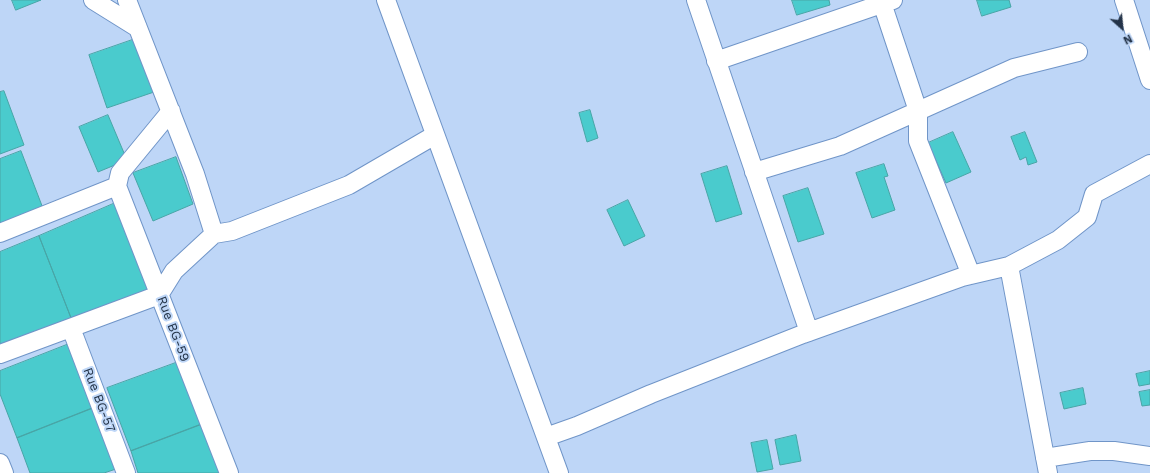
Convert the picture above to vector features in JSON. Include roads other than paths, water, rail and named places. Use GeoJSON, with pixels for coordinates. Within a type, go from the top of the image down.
{"type":"FeatureCollection","features":[{"type":"Feature","properties":{"kind":"street"},"geometry":{"type":"LineString","coordinates":[[93,0],[138,28]]}},
{"type":"Feature","properties":{"kind":"street"},"geometry":{"type":"LineString","coordinates":[[127,0],[195,174],[214,234]]}},
{"type":"Feature","properties":{"kind":"street"},"geometry":{"type":"LineString","coordinates":[[386,0],[558,473]]}},
{"type":"Feature","properties":{"kind":"street"},"geometry":{"type":"LineString","coordinates":[[696,0],[809,332]]}},
{"type":"Feature","properties":{"kind":"street"},"geometry":{"type":"LineString","coordinates":[[1124,0],[1150,80]]}},
{"type":"Feature","properties":{"kind":"street"},"geometry":{"type":"LineString","coordinates":[[716,61],[885,1],[918,111],[918,141],[971,275]]}},
{"type":"Feature","properties":{"kind":"street"},"geometry":{"type":"LineString","coordinates":[[754,172],[840,146],[1014,68],[1078,52]]}},
{"type":"Feature","properties":{"kind":"street"},"geometry":{"type":"LineString","coordinates":[[0,233],[117,186],[120,173],[170,111]]}},
{"type":"Feature","properties":{"kind":"street"},"geometry":{"type":"LineString","coordinates":[[0,354],[159,295],[174,271],[214,234],[232,231],[349,185],[435,135]]}},
{"type":"Feature","properties":{"kind":"street"},"geometry":{"type":"LineString","coordinates":[[546,437],[577,426],[651,394],[809,332],[971,275],[1008,266],[1058,240],[1086,217],[1094,194],[1150,164]]}},
{"type":"Feature","properties":{"kind":"street","name":"Rue BG-59"},"geometry":{"type":"LineString","coordinates":[[117,186],[229,473]]}},
{"type":"Feature","properties":{"kind":"street"},"geometry":{"type":"LineString","coordinates":[[1008,266],[1046,466],[1090,451],[1114,451],[1150,456]]}},
{"type":"Feature","properties":{"kind":"street","name":"Rue BG-57"},"geometry":{"type":"LineString","coordinates":[[71,328],[126,473]]}},
{"type":"Feature","properties":{"kind":"street"},"geometry":{"type":"LineString","coordinates":[[0,462],[4,473]]}}]}
